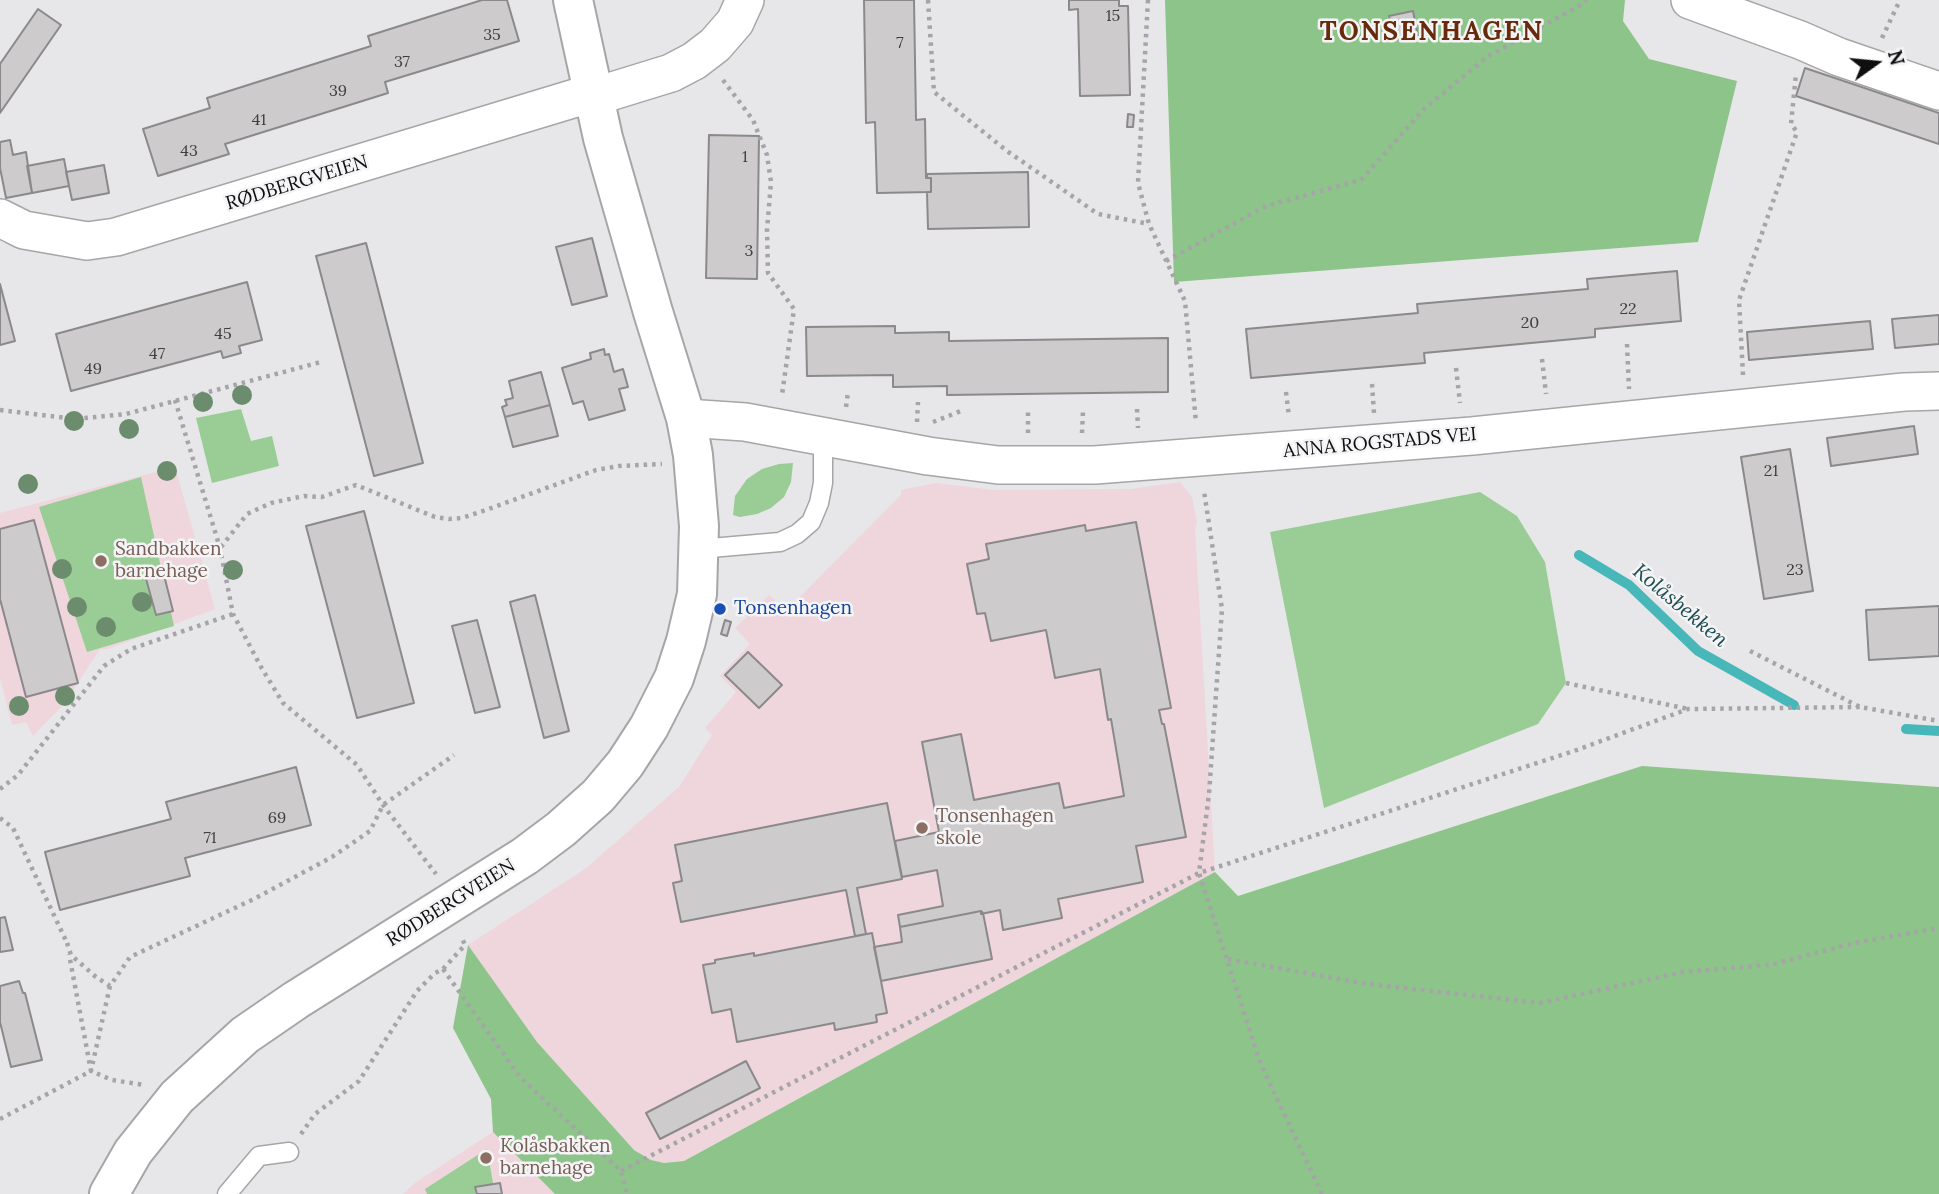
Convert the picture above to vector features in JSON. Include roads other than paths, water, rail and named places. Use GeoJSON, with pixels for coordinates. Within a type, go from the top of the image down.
{"type":"FeatureCollection","features":[{"type":"Feature","properties":{"kind":"street","name":"RØDBERGVEIEN"},"geometry":{"type":"LineString","coordinates":[[109,1194],[133,1152],[177,1097],[245,1035],[525,856],[598,796],[625,764],[674,678],[686,641],[696,594],[699,549],[697,486],[686,418],[649,299],[592,95],[573,0]]}},
{"type":"Feature","properties":{"kind":"street"},"geometry":{"type":"LineString","coordinates":[[592,95],[671,73],[694,61],[735,22],[745,0]]}},
{"type":"Feature","properties":{"kind":"street"},"geometry":{"type":"LineString","coordinates":[[1690,0],[1801,40],[1839,57],[1939,91]]}},
{"type":"Feature","properties":{"kind":"street","name":"RØDBERGVEIEN"},"geometry":{"type":"LineString","coordinates":[[0,218],[24,230],[87,241],[116,237],[592,95]]}},
{"type":"Feature","properties":{"kind":"street","name":"ANNA ROGSTADS VEI"},"geometry":{"type":"LineString","coordinates":[[686,418],[834,425],[928,456],[998,465],[1095,465],[1458,437],[1904,392],[1939,391]]}},
{"type":"Feature","properties":{"kind":"lane"},"geometry":{"type":"LineString","coordinates":[[699,549],[780,542],[797,534],[811,522],[819,503],[834,425]]}},
{"type":"Feature","properties":{"kind":"lane"},"geometry":{"type":"LineString","coordinates":[[227,1194],[259,1156],[289,1152]]}},
{"type":"Feature","properties":{"kind":"waterway","name":"Kolåsbekken"},"geometry":{"type":"LineString","coordinates":[[1579,555],[1629,585],[1698,651],[1794,705]]}},
{"type":"Feature","properties":{"kind":"waterway","name":"Kolåsbekken"},"geometry":{"type":"LineString","coordinates":[[1906,729],[1939,731]]}},
{"type":"Feature","properties":{"kind":"place","name":"Sandbakken barnehage"},"geometry":{"type":"Point","coordinates":[101,561]}},
{"type":"Feature","properties":{"kind":"place","name":"Tonsenhagen"},"geometry":{"type":"Point","coordinates":[720,609]}},
{"type":"Feature","properties":{"kind":"place","name":"Tonsenhagen skole"},"geometry":{"type":"Point","coordinates":[922,828]}},
{"type":"Feature","properties":{"kind":"place","name":"Kolåsbakken barnehage"},"geometry":{"type":"Point","coordinates":[486,1158]}},
{"type":"Feature","properties":{"kind":"district","name":"TONSENHAGEN"},"geometry":{"type":"Point","coordinates":[1432,33]}}]}
